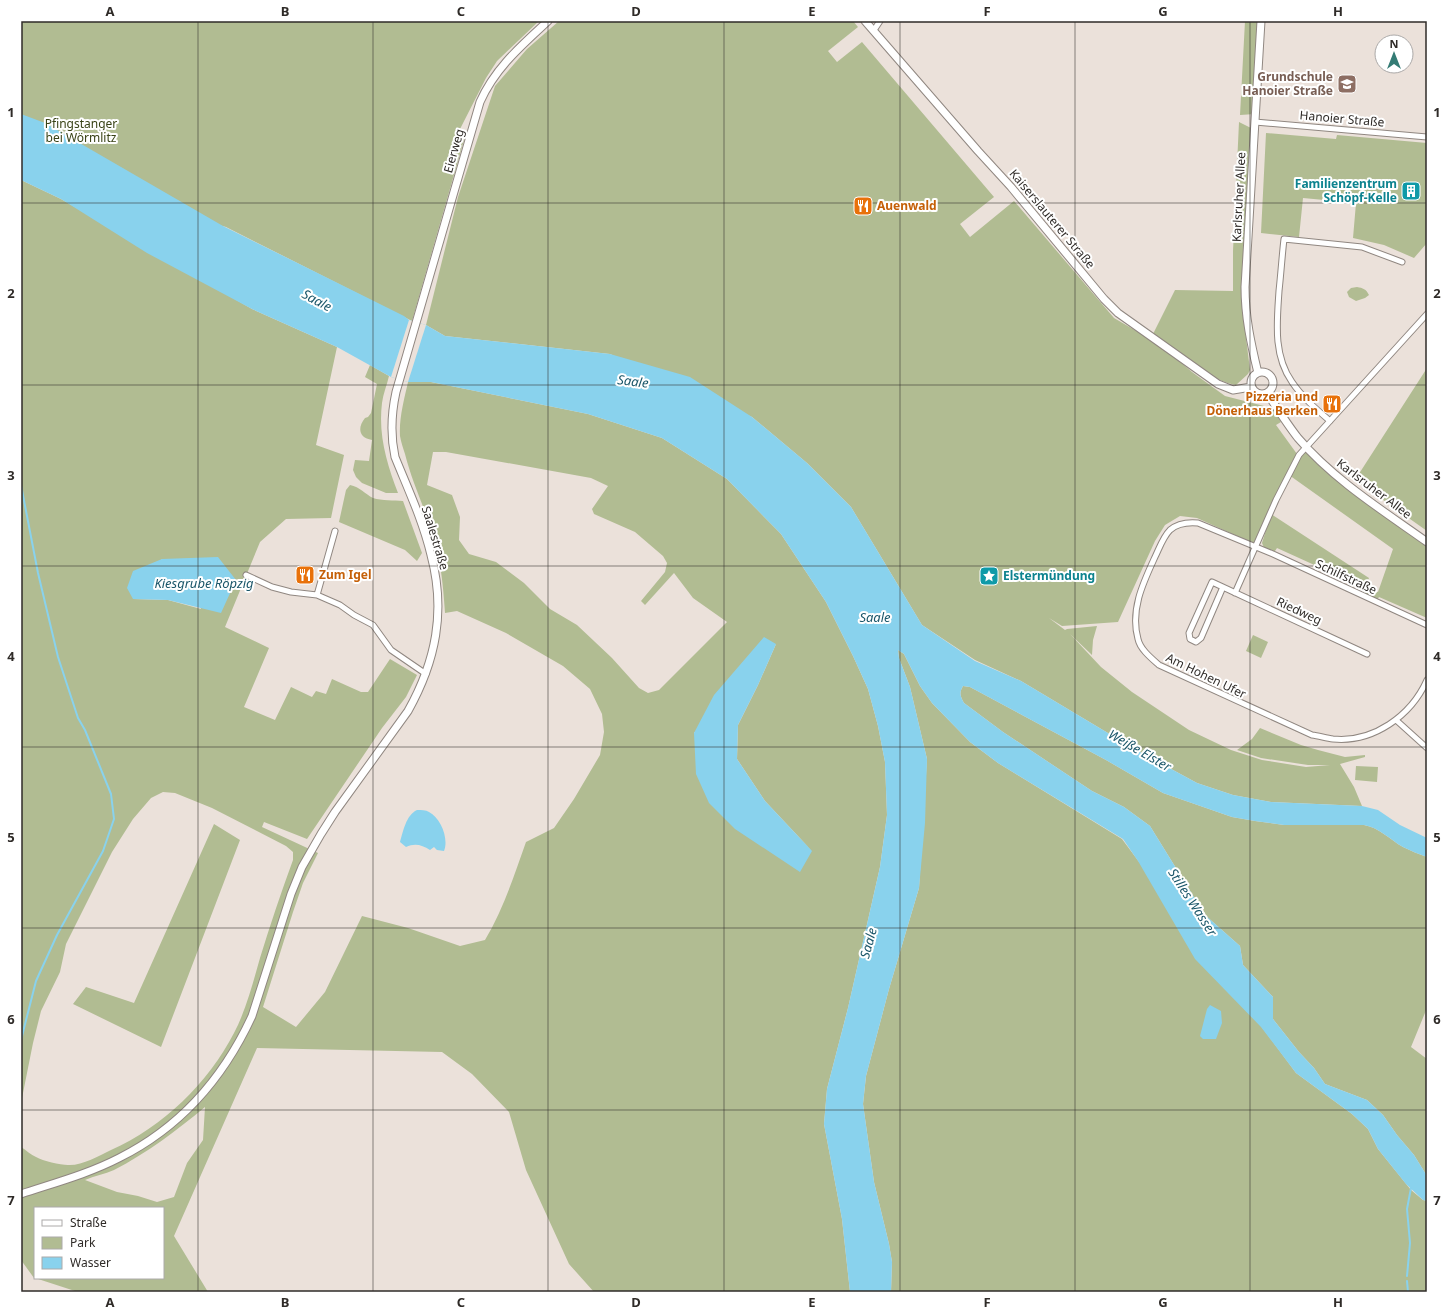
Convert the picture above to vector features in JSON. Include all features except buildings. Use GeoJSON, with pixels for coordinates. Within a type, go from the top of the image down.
{"type":"FeatureCollection","features":[{"type":"Feature","properties":{"kind":"street","name":"Eierweg"},"geometry":{"type":"LineString","coordinates":[[396,392],[476,117],[486,89],[507,59],[548,21]]}},
{"type":"Feature","properties":{"kind":"street","name":"Kaiserslauterer Straße"},"geometry":{"type":"LineString","coordinates":[[865,21],[1011,187],[1104,299],[1118,313],[1218,384],[1233,390],[1251,387]]}},
{"type":"Feature","properties":{"kind":"street"},"geometry":{"type":"LineString","coordinates":[[874,30],[880,21]]}},
{"type":"Feature","properties":{"kind":"street","name":"Karlsruher Allee"},"geometry":{"type":"LineString","coordinates":[[1258,373],[1250,345],[1245,301],[1261,21]]}},
{"type":"Feature","properties":{"kind":"street","name":"Hanoier Straße"},"geometry":{"type":"LineString","coordinates":[[1255,122],[1427,137]]}},
{"type":"Feature","properties":{"kind":"street"},"geometry":{"type":"LineString","coordinates":[[1330,421],[1307,400],[1292,382],[1286,372],[1281,358],[1276,322],[1284,239],[1362,247],[1402,262]]}},
{"type":"Feature","properties":{"kind":"street"},"geometry":{"type":"LineString","coordinates":[[1235,593],[1276,500],[1299,455],[1427,315]]}},
{"type":"Feature","properties":{"kind":"street"},"geometry":{"type":"LineString","coordinates":[[1258,373],[1265,373],[1271,377],[1273,384],[1267,393],[1260,394],[1251,387],[1253,377],[1258,373]]}},
{"type":"Feature","properties":{"kind":"street","name":"Saalestraße"},"geometry":{"type":"LineString","coordinates":[[21,1194],[87,1172],[118,1158],[145,1143],[167,1128],[189,1109],[218,1076],[244,1034],[252,1016],[291,894],[302,867],[321,834],[408,711],[417,694],[431,659],[437,628],[438,613],[436,575],[425,535],[395,457],[391,427],[396,392]]}},
{"type":"Feature","properties":{"kind":"street","name":"Karlsruher Allee"},"geometry":{"type":"LineString","coordinates":[[1267,393],[1293,432],[1306,447],[1337,476],[1427,542]]}},
{"type":"Feature","properties":{"kind":"street","name":"Am Hohen Ufer"},"geometry":{"type":"LineString","coordinates":[[1256,548],[1198,523],[1183,523],[1174,527],[1166,534],[1143,583],[1136,608],[1136,629],[1138,640],[1146,653],[1159,665],[1312,735],[1334,739],[1358,738],[1381,730],[1396,720],[1415,701],[1427,680]]}},
{"type":"Feature","properties":{"kind":"street"},"geometry":{"type":"LineString","coordinates":[[317,595],[335,531]]}},
{"type":"Feature","properties":{"kind":"street","name":"Schilfstraße"},"geometry":{"type":"LineString","coordinates":[[1256,548],[1273,554],[1427,625]]}},
{"type":"Feature","properties":{"kind":"street"},"geometry":{"type":"LineString","coordinates":[[246,575],[272,587],[291,592],[317,595],[340,605],[354,615],[373,625],[391,650],[426,674]]}},
{"type":"Feature","properties":{"kind":"street","name":"Riedweg"},"geometry":{"type":"LineString","coordinates":[[1222,588],[1201,638],[1196,642],[1190,639],[1189,633],[1212,582],[1222,588],[1367,654]]}},
{"type":"Feature","properties":{"kind":"street"},"geometry":{"type":"LineString","coordinates":[[1396,720],[1427,748]]}},
{"type":"Feature","properties":{"kind":"green space","name":"Pfingstanger bei Wörmlitz"},"geometry":{"type":"Polygon","coordinates":[[[21,21],[539,21],[497,61],[486,78],[459,131],[464,140],[412,321],[226,227],[21,167],[21,21]]]}},
{"type":"Feature","properties":{"kind":"green space"},"geometry":{"type":"Polygon","coordinates":[[[559,21],[853,21],[858,27],[828,51],[837,62],[862,42],[994,197],[960,224],[970,237],[1014,201],[1114,318],[1138,332],[1144,331],[1192,372],[1225,396],[1272,408],[1281,422],[1276,425],[1297,454],[1271,514],[1369,578],[1365,588],[1277,548],[1273,554],[1266,552],[1262,543],[1270,517],[1257,545],[1197,518],[1180,516],[1165,525],[1155,541],[1118,622],[1062,626],[1049,618],[1065,630],[1097,626],[1093,640],[1092,655],[1070,634],[1101,667],[1132,692],[1189,730],[1231,750],[1262,760],[1306,767],[1330,765],[1308,765],[1261,758],[1237,750],[1252,739],[1260,728],[1301,745],[1345,757],[1365,755],[1365,757],[1340,764],[1354,787],[1362,806],[1271,802],[1233,795],[1197,783],[1138,751],[1021,681],[975,660],[922,625],[851,507],[807,463],[752,417],[610,354],[445,336],[426,325],[458,197],[495,86],[527,49],[559,21]]]}},
{"type":"Feature","properties":{"kind":"green space"},"geometry":{"type":"Polygon","coordinates":[[[1245,21],[1261,21],[1255,114],[1240,115],[1245,21]]]}},
{"type":"Feature","properties":{"kind":"green space"},"geometry":{"type":"Polygon","coordinates":[[[1239,122],[1253,129],[1249,222],[1242,305],[1250,370],[1248,374],[1236,385],[1226,383],[1205,372],[1153,334],[1175,290],[1233,291],[1233,251],[1239,122]]]}},
{"type":"Feature","properties":{"kind":"green space"},"geometry":{"type":"Polygon","coordinates":[[[1266,133],[1336,139],[1337,135],[1427,143],[1427,243],[1414,258],[1384,245],[1353,238],[1356,203],[1303,198],[1299,237],[1261,233],[1266,133]]]}},
{"type":"Feature","properties":{"kind":"green space"},"geometry":{"type":"Polygon","coordinates":[[[21,180],[61,199],[252,309],[337,347],[316,445],[344,455],[331,518],[286,519],[260,542],[225,627],[269,648],[244,707],[275,720],[291,687],[312,697],[316,691],[326,694],[332,679],[361,692],[368,692],[390,659],[417,675],[406,697],[382,728],[307,839],[264,822],[262,827],[318,853],[303,883],[263,1007],[296,1027],[325,992],[362,916],[408,928],[460,946],[485,940],[503,905],[526,842],[554,828],[574,799],[600,755],[604,732],[602,714],[590,689],[563,666],[506,633],[457,611],[445,613],[442,579],[436,545],[410,472],[400,436],[403,402],[408,382],[431,382],[588,414],[662,438],[727,479],[781,534],[826,602],[868,689],[878,726],[885,762],[887,815],[880,867],[848,1008],[827,1089],[824,1124],[842,1219],[850,1292],[594,1292],[569,1264],[526,1170],[509,1112],[472,1074],[442,1052],[257,1048],[174,1236],[208,1292],[78,1292],[38,1279],[164,1279],[164,1207],[34,1207],[34,1278],[21,1260],[21,1147],[43,1160],[68,1165],[79,1164],[96,1158],[130,1140],[166,1116],[182,1102],[211,1069],[234,1033],[249,996],[260,958],[293,860],[293,852],[286,846],[212,808],[175,793],[163,792],[151,798],[133,819],[112,852],[66,944],[60,972],[41,1011],[21,1103],[21,180]],[[433,452],[427,485],[452,495],[460,517],[459,540],[469,554],[496,562],[524,583],[550,609],[577,625],[612,658],[639,688],[648,693],[659,690],[727,622],[693,598],[674,573],[645,605],[641,601],[665,572],[667,563],[663,556],[635,532],[594,514],[592,509],[608,486],[591,478],[446,452],[433,452]],[[162,559],[133,599],[168,600],[201,609],[185,559],[162,559]],[[776,644],[694,733],[812,851],[765,801],[737,759],[738,725],[776,644]],[[205,1107],[161,1141],[138,1156],[114,1170],[85,1180],[117,1192],[138,1196],[157,1202],[174,1197],[187,1163],[203,1140],[205,1107]]]}},
{"type":"Feature","properties":{"kind":"green space"},"geometry":{"type":"Polygon","coordinates":[[[1357,287],[1367,291],[1369,295],[1356,301],[1349,297],[1347,292],[1351,288],[1357,287]]]}},
{"type":"Feature","properties":{"kind":"green space"},"geometry":{"type":"Polygon","coordinates":[[[370,365],[389,376],[383,400],[381,426],[384,449],[398,493],[386,493],[362,483],[356,477],[353,470],[355,460],[369,461],[372,440],[364,437],[360,429],[362,422],[371,413],[377,384],[365,377],[370,365]]]}},
{"type":"Feature","properties":{"kind":"green space"},"geometry":{"type":"Polygon","coordinates":[[[1427,368],[1427,531],[1355,480],[1427,368]]]}},
{"type":"Feature","properties":{"kind":"green space"},"geometry":{"type":"Polygon","coordinates":[[[1306,447],[1427,545],[1427,618],[1379,597],[1377,600],[1373,598],[1373,591],[1378,592],[1393,549],[1289,475],[1306,447]]]}},
{"type":"Feature","properties":{"kind":"green space"},"geometry":{"type":"Polygon","coordinates":[[[350,485],[360,489],[373,498],[403,501],[422,553],[417,561],[405,550],[339,522],[346,490],[350,485]]]}},
{"type":"Feature","properties":{"kind":"green space"},"geometry":{"type":"Polygon","coordinates":[[[1365,588],[1370,590],[1368,594],[1362,594],[1365,588]]]}},
{"type":"Feature","properties":{"kind":"green space"},"geometry":{"type":"Polygon","coordinates":[[[1253,635],[1268,642],[1261,658],[1246,651],[1253,635]]]}},
{"type":"Feature","properties":{"kind":"green space"},"geometry":{"type":"Polygon","coordinates":[[[898,650],[904,654],[920,686],[932,703],[970,742],[998,763],[1122,839],[1296,1073],[1352,1114],[1368,1129],[1378,1149],[1411,1190],[1423,1200],[1427,1201],[1427,1292],[891,1292],[892,1262],[874,1182],[863,1104],[866,1076],[889,989],[919,888],[927,759],[910,687],[899,658],[898,650]]]}},
{"type":"Feature","properties":{"kind":"green space"},"geometry":{"type":"Polygon","coordinates":[[[963,686],[970,687],[1106,760],[1163,793],[1232,817],[1255,821],[1284,825],[1370,826],[1403,847],[1427,857],[1427,1008],[1411,1047],[1427,1059],[1427,1176],[1414,1155],[1383,1115],[1367,1100],[1325,1084],[1314,1068],[1299,1052],[1273,1019],[1273,997],[1243,965],[1240,946],[1205,915],[1150,826],[1124,807],[1092,791],[1003,732],[964,703],[960,694],[963,686]]]}},
{"type":"Feature","properties":{"kind":"green space"},"geometry":{"type":"Polygon","coordinates":[[[1356,766],[1378,767],[1377,782],[1355,780],[1356,766]]]}},
{"type":"Feature","properties":{"kind":"green space"},"geometry":{"type":"Polygon","coordinates":[[[214,824],[240,840],[161,1047],[73,1004],[86,987],[134,1003],[214,824]]]}},
{"type":"Feature","properties":{"kind":"water","name":"Saale"},"geometry":{"type":"Polygon","coordinates":[[[21,114],[45,123],[223,226],[404,316],[409,320],[426,325],[445,336],[610,354],[690,377],[752,417],[807,463],[851,507],[922,625],[975,661],[1021,681],[1138,751],[1197,783],[1233,795],[1271,802],[1362,806],[1378,810],[1400,825],[1427,838],[1427,857],[1403,847],[1370,826],[1284,825],[1232,817],[1163,793],[1106,760],[970,687],[963,686],[961,691],[961,696],[964,703],[1003,732],[1092,791],[1124,807],[1150,826],[1205,915],[1240,946],[1243,965],[1273,997],[1273,1019],[1299,1052],[1314,1068],[1325,1084],[1367,1100],[1383,1115],[1414,1155],[1427,1176],[1427,1201],[1423,1200],[1406,1184],[1378,1149],[1368,1129],[1352,1114],[1296,1073],[1261,1027],[1195,959],[1138,861],[1123,839],[998,763],[970,742],[932,703],[920,686],[904,654],[898,650],[899,658],[910,687],[927,759],[925,823],[919,888],[889,989],[866,1076],[863,1104],[874,1182],[892,1262],[891,1292],[850,1292],[842,1219],[824,1124],[827,1089],[848,1008],[880,867],[887,815],[885,762],[878,726],[868,689],[853,656],[826,602],[781,534],[727,479],[662,438],[588,414],[431,382],[408,382],[391,377],[337,347],[252,309],[147,253],[61,199],[21,180],[21,114]]]}},
{"type":"Feature","properties":{"kind":"water","name":"Kiesgrube Röpzig"},"geometry":{"type":"Polygon","coordinates":[[[218,557],[236,580],[221,613],[168,600],[133,599],[127,588],[133,571],[162,559],[218,557]]]}},
{"type":"Feature","properties":{"kind":"water"},"geometry":{"type":"Polygon","coordinates":[[[764,637],[776,644],[738,725],[737,759],[765,801],[812,851],[800,872],[735,829],[709,803],[696,774],[694,733],[714,695],[764,637]]]}},
{"type":"Feature","properties":{"kind":"water"},"geometry":{"type":"Polygon","coordinates":[[[417,810],[425,810],[437,819],[445,835],[444,851],[437,850],[434,847],[430,850],[418,845],[406,847],[400,842],[410,816],[417,810]]]}},
{"type":"Feature","properties":{"kind":"water"},"geometry":{"type":"Polygon","coordinates":[[[1210,1005],[1221,1011],[1222,1023],[1216,1039],[1203,1039],[1200,1036],[1207,1009],[1210,1005]]]}},
{"type":"Feature","properties":{"kind":"pier"},"geometry":{"type":"Polygon","coordinates":[[[409,320],[426,325],[408,382],[391,377],[409,320]]]}},
{"type":"Feature","properties":{"kind":"waterway"},"geometry":{"type":"LineString","coordinates":[[21,485],[38,573],[58,657],[78,718],[85,730],[111,794],[114,819],[103,851],[57,935],[36,981],[21,1040]]}},
{"type":"Feature","properties":{"kind":"waterway"},"geometry":{"type":"LineString","coordinates":[[1407,1276],[1410,1243],[1407,1209],[1411,1188]]}},
{"type":"Feature","properties":{"kind":"waterway"},"geometry":{"type":"LineString","coordinates":[[1407,1281],[1408,1292]]}},
{"type":"Feature","properties":{"kind":"place","name":"Grundschule Hanoier Straße"},"geometry":{"type":"Point","coordinates":[1347,84]}},
{"type":"Feature","properties":{"kind":"place","name":"Familienzentrum Schöpf-Kelle"},"geometry":{"type":"Point","coordinates":[1411,191]}},
{"type":"Feature","properties":{"kind":"place","name":"Auenwald"},"geometry":{"type":"Point","coordinates":[863,206]}},
{"type":"Feature","properties":{"kind":"place","name":"Pizzeria und Dönerhaus Berken"},"geometry":{"type":"Point","coordinates":[1332,404]}},
{"type":"Feature","properties":{"kind":"place","name":"Zum Igel"},"geometry":{"type":"Point","coordinates":[305,575]}},
{"type":"Feature","properties":{"kind":"place","name":"Elstermündung"},"geometry":{"type":"Point","coordinates":[989,576]}},
{"type":"Feature","properties":{"kind":"water label","name":"Weiße Elster"},"geometry":{"type":"Point","coordinates":[1140,750]}},
{"type":"Feature","properties":{"kind":"water label","name":"Stilles Wasser"},"geometry":{"type":"Point","coordinates":[1193,902]}}]}
